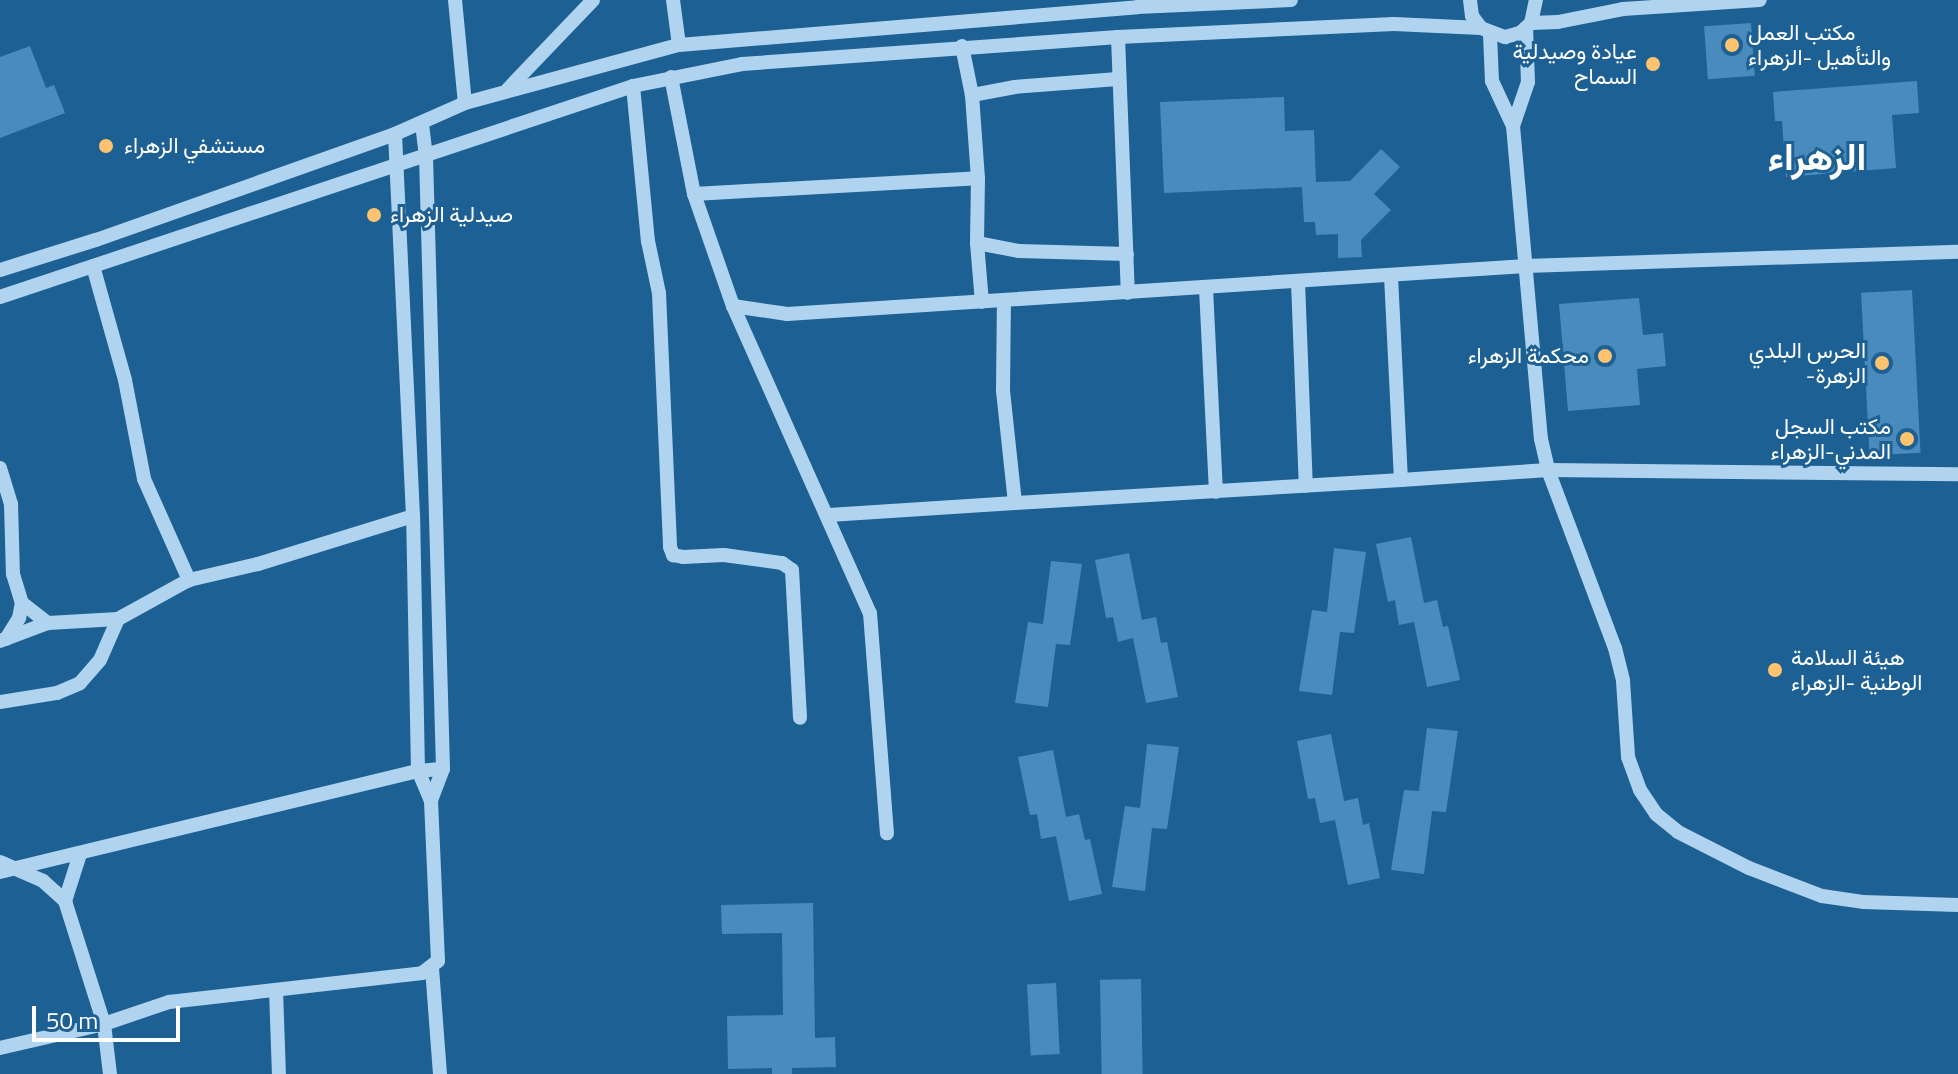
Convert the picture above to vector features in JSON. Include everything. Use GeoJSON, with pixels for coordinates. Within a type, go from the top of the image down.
{"type":"FeatureCollection","features":[{"type":"Feature","properties":{"kind":"street"},"geometry":{"type":"LineString","coordinates":[[455,0],[465,103]]}},
{"type":"Feature","properties":{"kind":"street"},"geometry":{"type":"LineString","coordinates":[[506,92],[593,0]]}},
{"type":"Feature","properties":{"kind":"street"},"geometry":{"type":"LineString","coordinates":[[673,0],[679,45]]}},
{"type":"Feature","properties":{"kind":"street"},"geometry":{"type":"LineString","coordinates":[[0,270],[96,240],[395,134],[465,103],[679,45],[1137,7],[1288,0]]}},
{"type":"Feature","properties":{"kind":"street"},"geometry":{"type":"LineString","coordinates":[[1470,0],[1472,16],[1485,31],[1492,81],[1513,126],[1541,439],[1548,470],[1605,614],[1623,681],[1628,757],[1640,790],[1656,814],[1678,832],[1714,851],[1822,896],[1863,902],[1958,905]]}},
{"type":"Feature","properties":{"kind":"street"},"geometry":{"type":"LineString","coordinates":[[1513,126],[1528,82],[1528,26],[1536,0]]}},
{"type":"Feature","properties":{"kind":"street"},"geometry":{"type":"LineString","coordinates":[[0,297],[398,167],[633,86],[742,64],[962,46],[1394,24],[1485,31],[1505,37],[1528,26],[1623,9],[1760,0]]}},
{"type":"Feature","properties":{"kind":"street"},"geometry":{"type":"LineString","coordinates":[[1118,37],[1128,293]]}},
{"type":"Feature","properties":{"kind":"street"},"geometry":{"type":"LineString","coordinates":[[962,46],[972,95],[982,302]]}},
{"type":"Feature","properties":{"kind":"street"},"geometry":{"type":"LineString","coordinates":[[671,77],[694,194],[733,306],[775,405],[829,515],[870,613],[887,833]]}},
{"type":"Feature","properties":{"kind":"street"},"geometry":{"type":"LineString","coordinates":[[972,95],[1015,87],[1118,79]]}},
{"type":"Feature","properties":{"kind":"street"},"geometry":{"type":"LineString","coordinates":[[633,86],[648,241],[659,293],[670,547],[673,555],[683,557],[724,555],[782,563],[792,570],[800,718]]}},
{"type":"Feature","properties":{"kind":"street"},"geometry":{"type":"LineString","coordinates":[[422,124],[426,156],[443,769],[431,801]]}},
{"type":"Feature","properties":{"kind":"street"},"geometry":{"type":"LineString","coordinates":[[395,134],[413,516],[418,771],[431,801],[440,950],[432,968],[440,1074]]}},
{"type":"Feature","properties":{"kind":"street"},"geometry":{"type":"LineString","coordinates":[[694,194],[978,178]]}},
{"type":"Feature","properties":{"kind":"street"},"geometry":{"type":"LineString","coordinates":[[977,243],[1019,251],[1127,254]]}},
{"type":"Feature","properties":{"kind":"street"},"geometry":{"type":"LineString","coordinates":[[733,306],[787,314],[1526,266],[1958,252]]}},
{"type":"Feature","properties":{"kind":"street"},"geometry":{"type":"LineString","coordinates":[[93,266],[125,380],[144,479],[189,580]]}},
{"type":"Feature","properties":{"kind":"street"},"geometry":{"type":"LineString","coordinates":[[1391,276],[1401,480]]}},
{"type":"Feature","properties":{"kind":"street"},"geometry":{"type":"LineString","coordinates":[[1298,282],[1306,486]]}},
{"type":"Feature","properties":{"kind":"street"},"geometry":{"type":"LineString","coordinates":[[1206,288],[1216,492]]}},
{"type":"Feature","properties":{"kind":"street"},"geometry":{"type":"LineString","coordinates":[[1004,301],[1003,390],[1015,503]]}},
{"type":"Feature","properties":{"kind":"street"},"geometry":{"type":"LineString","coordinates":[[0,468],[11,504],[13,574],[22,603],[19,618],[3,640]]}},
{"type":"Feature","properties":{"kind":"street"},"geometry":{"type":"LineString","coordinates":[[829,515],[1548,470],[1958,474]]}},
{"type":"Feature","properties":{"kind":"street"},"geometry":{"type":"LineString","coordinates":[[3,640],[48,623],[118,619],[189,580],[258,564],[413,516]]}},
{"type":"Feature","properties":{"kind":"street"},"geometry":{"type":"LineString","coordinates":[[22,603],[48,623]]}},
{"type":"Feature","properties":{"kind":"street"},"geometry":{"type":"LineString","coordinates":[[0,702],[57,693],[80,683],[100,660],[118,619]]}},
{"type":"Feature","properties":{"kind":"street"},"geometry":{"type":"LineString","coordinates":[[0,872],[418,771],[443,769]]}},
{"type":"Feature","properties":{"kind":"street"},"geometry":{"type":"LineString","coordinates":[[65,901],[80,854]]}},
{"type":"Feature","properties":{"kind":"street"},"geometry":{"type":"LineString","coordinates":[[0,862],[43,881],[65,901],[104,1024],[110,1074]]}},
{"type":"Feature","properties":{"kind":"street"},"geometry":{"type":"LineString","coordinates":[[0,1048],[104,1024],[169,1002],[422,973],[432,968]]}},
{"type":"Feature","properties":{"kind":"street"},"geometry":{"type":"LineString","coordinates":[[276,990],[279,1074]]}},
{"type":"Feature","properties":{"kind":"building"},"geometry":{"type":"Polygon","coordinates":[[[1751,23],[1755,76],[1708,79],[1704,26],[1751,23]]]}},
{"type":"Feature","properties":{"kind":"building"},"geometry":{"type":"Polygon","coordinates":[[[30,46],[46,88],[54,85],[65,113],[0,138],[0,57],[30,46]]]}},
{"type":"Feature","properties":{"kind":"building"},"geometry":{"type":"Polygon","coordinates":[[[1917,81],[1919,113],[1892,115],[1896,168],[1786,177],[1782,121],[1775,121],[1773,92],[1917,81]]]}},
{"type":"Feature","properties":{"kind":"building"},"geometry":{"type":"Polygon","coordinates":[[[1284,97],[1285,131],[1314,130],[1316,182],[1350,181],[1381,149],[1400,167],[1374,194],[1391,210],[1361,240],[1362,257],[1338,258],[1338,234],[1316,235],[1315,222],[1304,222],[1302,187],[1164,193],[1160,102],[1284,97]]]}},
{"type":"Feature","properties":{"kind":"building"},"geometry":{"type":"Polygon","coordinates":[[[1912,290],[1921,453],[1870,455],[1861,293],[1912,290]]]}},
{"type":"Feature","properties":{"kind":"building"},"geometry":{"type":"Polygon","coordinates":[[[1639,298],[1643,335],[1663,333],[1666,366],[1637,369],[1640,405],[1568,411],[1559,304],[1639,298]]]}},
{"type":"Feature","properties":{"kind":"building"},"geometry":{"type":"Polygon","coordinates":[[[1411,537],[1424,603],[1437,600],[1443,627],[1448,626],[1460,680],[1427,687],[1414,622],[1399,625],[1395,600],[1388,602],[1376,544],[1411,537]]]}},
{"type":"Feature","properties":{"kind":"building"},"geometry":{"type":"Polygon","coordinates":[[[1334,548],[1366,552],[1354,633],[1340,632],[1332,695],[1299,691],[1312,610],[1327,612],[1334,548]]]}},
{"type":"Feature","properties":{"kind":"building"},"geometry":{"type":"Polygon","coordinates":[[[1129,553],[1142,620],[1156,617],[1161,643],[1167,642],[1178,697],[1146,703],[1133,638],[1118,642],[1113,617],[1106,618],[1095,560],[1129,553]]]}},
{"type":"Feature","properties":{"kind":"building"},"geometry":{"type":"Polygon","coordinates":[[[1051,561],[1082,564],[1070,645],[1056,644],[1048,707],[1015,703],[1028,622],[1043,624],[1051,561]]]}},
{"type":"Feature","properties":{"kind":"building"},"geometry":{"type":"Polygon","coordinates":[[[1427,728],[1458,731],[1446,812],[1432,811],[1424,874],[1391,870],[1404,790],[1419,791],[1427,728]]]}},
{"type":"Feature","properties":{"kind":"building"},"geometry":{"type":"Polygon","coordinates":[[[1331,734],[1344,801],[1358,798],[1363,825],[1369,823],[1380,878],[1348,885],[1335,820],[1320,823],[1315,798],[1308,799],[1297,741],[1331,734]]]}},
{"type":"Feature","properties":{"kind":"building"},"geometry":{"type":"Polygon","coordinates":[[[1147,744],[1179,747],[1167,829],[1152,828],[1145,891],[1112,887],[1125,806],[1140,808],[1147,744]]]}},
{"type":"Feature","properties":{"kind":"building"},"geometry":{"type":"Polygon","coordinates":[[[1053,750],[1066,817],[1079,814],[1085,840],[1090,839],[1102,894],[1069,901],[1056,836],[1041,839],[1037,814],[1030,815],[1018,757],[1053,750]]]}},
{"type":"Feature","properties":{"kind":"building"},"geometry":{"type":"Polygon","coordinates":[[[813,903],[815,1038],[835,1037],[836,1067],[792,1068],[792,1074],[772,1074],[772,1068],[728,1069],[727,1016],[783,1015],[782,933],[722,934],[721,905],[813,903]]]}},
{"type":"Feature","properties":{"kind":"building"},"geometry":{"type":"Polygon","coordinates":[[[1141,979],[1143,1074],[1102,1074],[1100,980],[1141,979]]]}},
{"type":"Feature","properties":{"kind":"building"},"geometry":{"type":"Polygon","coordinates":[[[1056,983],[1060,1054],[1031,1055],[1027,985],[1056,983]]]}},
{"type":"Feature","properties":{"kind":"place","name":"مكتب العمل والتأهيل -الزهراء"},"geometry":{"type":"Point","coordinates":[1732,45]}},
{"type":"Feature","properties":{"kind":"place","name":"عيادة وصيدلية السماح"},"geometry":{"type":"Point","coordinates":[1653,64]}},
{"type":"Feature","properties":{"kind":"place","name":"مستشفي الزهراء"},"geometry":{"type":"Point","coordinates":[106,146]}},
{"type":"Feature","properties":{"kind":"place","name":"صيدلية الزهراء"},"geometry":{"type":"Point","coordinates":[374,215]}},
{"type":"Feature","properties":{"kind":"place","name":"محكمة الزهراء"},"geometry":{"type":"Point","coordinates":[1605,356]}},
{"type":"Feature","properties":{"kind":"place","name":"الحرس البلدي -الزهرة"},"geometry":{"type":"Point","coordinates":[1882,363]}},
{"type":"Feature","properties":{"kind":"place","name":"مكتب السجل المدني-الزهراء"},"geometry":{"type":"Point","coordinates":[1907,439]}},
{"type":"Feature","properties":{"kind":"place","name":"هيئة السلامة الوطنية -الزهراء"},"geometry":{"type":"Point","coordinates":[1775,670]}},
{"type":"Feature","properties":{"kind":"district","name":"الزهراء"},"geometry":{"type":"Point","coordinates":[1817,157]}}]}
